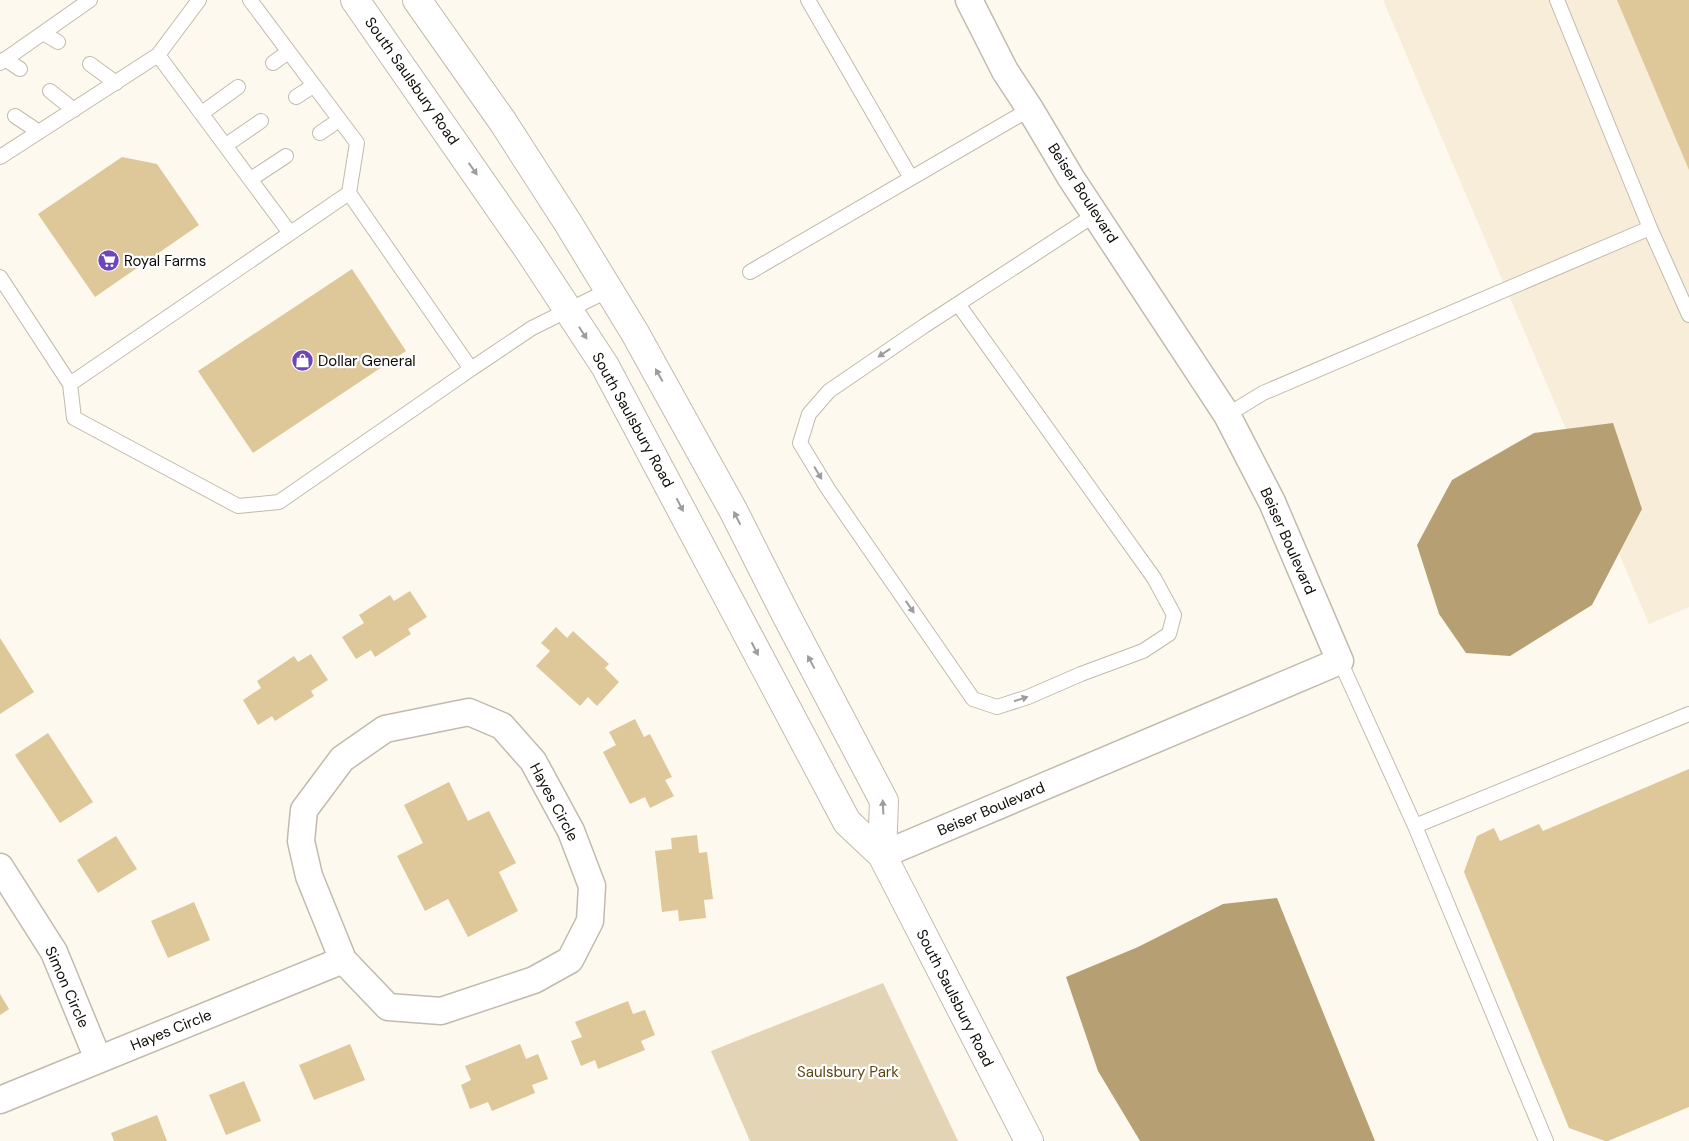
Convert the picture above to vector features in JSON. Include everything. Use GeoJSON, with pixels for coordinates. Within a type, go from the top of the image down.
{"type":"FeatureCollection","features":[{"type":"Feature","properties":{"kind":"main road","name":"South Saulsbury Road"},"geometry":{"type":"LineString","coordinates":[[355,0],[528,249],[605,366],[847,822],[882,856],[1028,1141]]}},
{"type":"Feature","properties":{"kind":"main road","name":"South Saulsbury Road"},"geometry":{"type":"LineString","coordinates":[[417,0],[503,122],[568,223],[635,333],[733,510],[884,801],[882,856]]}},
{"type":"Feature","properties":{"kind":"street","name":"Beiser Boulevard"},"geometry":{"type":"LineString","coordinates":[[882,856],[1340,661],[1272,502],[1227,415],[1072,178],[1005,71],[969,0]]}},
{"type":"Feature","properties":{"kind":"street","name":"Hayes Circle"},"geometry":{"type":"LineString","coordinates":[[470,712],[502,726],[533,761],[571,831],[592,886],[590,921],[570,960],[534,980],[441,1011],[388,1007],[343,960],[309,876],[301,841],[304,810],[342,759],[385,729],[470,712]]}},
{"type":"Feature","properties":{"kind":"street","name":"Simon Circle"},"geometry":{"type":"LineString","coordinates":[[0,867],[54,952],[98,1059]]}},
{"type":"Feature","properties":{"kind":"street","name":"Hayes Circle"},"geometry":{"type":"LineString","coordinates":[[0,1100],[343,960]]}},
{"type":"Feature","properties":{"kind":"lane"},"geometry":{"type":"LineString","coordinates":[[20,69],[3,61],[90,0]]}},
{"type":"Feature","properties":{"kind":"lane"},"geometry":{"type":"LineString","coordinates":[[0,157],[158,55],[196,0]]}},
{"type":"Feature","properties":{"kind":"lane"},"geometry":{"type":"LineString","coordinates":[[70,384],[348,193],[357,143],[250,0]]}},
{"type":"Feature","properties":{"kind":"lane"},"geometry":{"type":"LineString","coordinates":[[808,0],[911,178]]}},
{"type":"Feature","properties":{"kind":"lane"},"geometry":{"type":"LineString","coordinates":[[1556,0],[1650,228],[1689,315]]}},
{"type":"Feature","properties":{"kind":"lane"},"geometry":{"type":"LineString","coordinates":[[43,33],[58,42]]}},
{"type":"Feature","properties":{"kind":"lane"},"geometry":{"type":"LineString","coordinates":[[273,63],[288,52]]}},
{"type":"Feature","properties":{"kind":"lane"},"geometry":{"type":"LineString","coordinates":[[158,55],[252,179],[290,233]]}},
{"type":"Feature","properties":{"kind":"lane"},"geometry":{"type":"LineString","coordinates":[[90,64],[116,83]]}},
{"type":"Feature","properties":{"kind":"lane"},"geometry":{"type":"LineString","coordinates":[[296,97],[313,86]]}},
{"type":"Feature","properties":{"kind":"lane"},"geometry":{"type":"LineString","coordinates":[[202,113],[238,87]]}},
{"type":"Feature","properties":{"kind":"lane"},"geometry":{"type":"LineString","coordinates":[[50,91],[74,110]]}},
{"type":"Feature","properties":{"kind":"lane"},"geometry":{"type":"LineString","coordinates":[[750,272],[1030,109]]}},
{"type":"Feature","properties":{"kind":"lane"},"geometry":{"type":"LineString","coordinates":[[15,116],[39,132]]}},
{"type":"Feature","properties":{"kind":"lane"},"geometry":{"type":"LineString","coordinates":[[320,133],[339,120]]}},
{"type":"Feature","properties":{"kind":"lane"},"geometry":{"type":"LineString","coordinates":[[226,145],[261,121]]}},
{"type":"Feature","properties":{"kind":"lane"},"geometry":{"type":"LineString","coordinates":[[252,179],[286,156]]}},
{"type":"Feature","properties":{"kind":"lane"},"geometry":{"type":"LineString","coordinates":[[348,193],[471,368]]}},
{"type":"Feature","properties":{"kind":"lane"},"geometry":{"type":"LineString","coordinates":[[958,304],[1154,578],[1174,616],[1169,634],[1143,651],[1081,674],[1028,697],[997,707],[973,699],[828,489],[800,443],[809,414],[829,391],[924,326],[1096,214]]}},
{"type":"Feature","properties":{"kind":"lane"},"geometry":{"type":"LineString","coordinates":[[1227,415],[1263,393],[1650,228]]}},
{"type":"Feature","properties":{"kind":"lane"},"geometry":{"type":"LineString","coordinates":[[0,277],[70,384],[74,418],[238,506],[279,502],[471,368],[532,328],[609,290]]}},
{"type":"Feature","properties":{"kind":"lane"},"geometry":{"type":"LineString","coordinates":[[1340,661],[1415,826],[1546,1141]]}},
{"type":"Feature","properties":{"kind":"lane"},"geometry":{"type":"LineString","coordinates":[[1415,826],[1689,714]]}},
{"type":"Feature","properties":{"kind":"shaded area"},"geometry":{"type":"Polygon","coordinates":[[[1383,0],[1689,0],[1689,607],[1649,624],[1383,0]]]}},
{"type":"Feature","properties":{"kind":"shaded area"},"geometry":{"type":"Polygon","coordinates":[[[1613,423],[1642,509],[1592,605],[1510,656],[1466,653],[1439,614],[1417,545],[1452,480],[1534,433],[1613,423]]]}},
{"type":"Feature","properties":{"kind":"shaded area"},"geometry":{"type":"Polygon","coordinates":[[[1277,898],[1375,1141],[1140,1141],[1098,1071],[1066,977],[1138,947],[1223,904],[1277,898]]]}},
{"type":"Feature","properties":{"kind":"green space","name":"Saulsbury Park"},"geometry":{"type":"Polygon","coordinates":[[[883,983],[958,1141],[750,1141],[711,1051],[883,983]]]}},
{"type":"Feature","properties":{"kind":"building"},"geometry":{"type":"Polygon","coordinates":[[[1617,0],[1689,0],[1689,170],[1617,0]]]}},
{"type":"Feature","properties":{"kind":"building","name":"Royal Farms"},"geometry":{"type":"Polygon","coordinates":[[[122,157],[157,164],[199,225],[95,297],[38,214],[122,157]]]}},
{"type":"Feature","properties":{"kind":"building","name":"Dollar General"},"geometry":{"type":"Polygon","coordinates":[[[352,269],[406,351],[253,453],[198,371],[352,269]]]}},
{"type":"Feature","properties":{"kind":"building"},"geometry":{"type":"Polygon","coordinates":[[[410,591],[427,617],[408,629],[411,634],[375,657],[371,650],[356,659],[342,637],[364,623],[359,615],[390,595],[394,601],[410,591]]]}},
{"type":"Feature","properties":{"kind":"building"},"geometry":{"type":"Polygon","coordinates":[[[556,627],[567,638],[573,631],[609,664],[605,668],[619,682],[597,706],[588,697],[580,706],[536,666],[550,651],[541,643],[556,627]]]}},
{"type":"Feature","properties":{"kind":"building"},"geometry":{"type":"Polygon","coordinates":[[[0,638],[34,692],[0,714],[0,638]]]}},
{"type":"Feature","properties":{"kind":"building"},"geometry":{"type":"Polygon","coordinates":[[[311,654],[328,680],[311,691],[314,696],[275,721],[272,716],[258,725],[243,700],[261,688],[257,681],[294,656],[298,662],[311,654]]]}},
{"type":"Feature","properties":{"kind":"building"},"geometry":{"type":"Polygon","coordinates":[[[635,719],[644,737],[650,734],[672,777],[665,780],[674,796],[650,808],[645,797],[630,804],[603,752],[616,745],[609,732],[635,719]]]}},
{"type":"Feature","properties":{"kind":"building"},"geometry":{"type":"Polygon","coordinates":[[[48,733],[93,802],[60,823],[15,755],[48,733]]]}},
{"type":"Feature","properties":{"kind":"building"},"geometry":{"type":"Polygon","coordinates":[[[1689,769],[1689,1107],[1605,1141],[1569,1128],[1464,872],[1477,836],[1494,828],[1500,841],[1539,824],[1543,831],[1689,769]]]}},
{"type":"Feature","properties":{"kind":"building"},"geometry":{"type":"Polygon","coordinates":[[[449,782],[468,821],[489,811],[516,863],[499,872],[518,911],[468,937],[448,899],[425,911],[397,856],[423,843],[404,805],[449,782]]]}},
{"type":"Feature","properties":{"kind":"building"},"geometry":{"type":"Polygon","coordinates":[[[697,835],[699,853],[707,852],[713,899],[704,900],[706,918],[679,921],[678,910],[662,912],[655,851],[672,849],[671,838],[697,835]]]}},
{"type":"Feature","properties":{"kind":"building"},"geometry":{"type":"Polygon","coordinates":[[[116,836],[137,869],[98,893],[77,860],[116,836]]]}},
{"type":"Feature","properties":{"kind":"building"},"geometry":{"type":"Polygon","coordinates":[[[194,902],[210,940],[168,958],[151,921],[194,902]]]}},
{"type":"Feature","properties":{"kind":"building"},"geometry":{"type":"Polygon","coordinates":[[[0,994],[9,1009],[0,1015],[0,994]]]}},
{"type":"Feature","properties":{"kind":"building"},"geometry":{"type":"Polygon","coordinates":[[[628,1001],[633,1014],[645,1010],[655,1035],[641,1041],[645,1050],[598,1069],[595,1060],[581,1066],[571,1041],[582,1037],[575,1022],[628,1001]]]}},
{"type":"Feature","properties":{"kind":"building"},"geometry":{"type":"Polygon","coordinates":[[[350,1044],[365,1080],[314,1100],[299,1065],[350,1044]]]}},
{"type":"Feature","properties":{"kind":"building"},"geometry":{"type":"Polygon","coordinates":[[[520,1044],[526,1059],[538,1054],[548,1079],[532,1085],[535,1093],[492,1111],[488,1102],[470,1109],[461,1085],[471,1080],[465,1066],[520,1044]]]}},
{"type":"Feature","properties":{"kind":"building"},"geometry":{"type":"Polygon","coordinates":[[[244,1081],[261,1121],[226,1135],[209,1095],[244,1081]]]}},
{"type":"Feature","properties":{"kind":"building"},"geometry":{"type":"Polygon","coordinates":[[[157,1115],[167,1141],[114,1141],[111,1133],[157,1115]]]}},
{"type":"Feature","properties":{"kind":"place","name":"Royal Farms"},"geometry":{"type":"Point","coordinates":[108,261]}},
{"type":"Feature","properties":{"kind":"place","name":"Dollar General"},"geometry":{"type":"Point","coordinates":[302,361]}}]}
